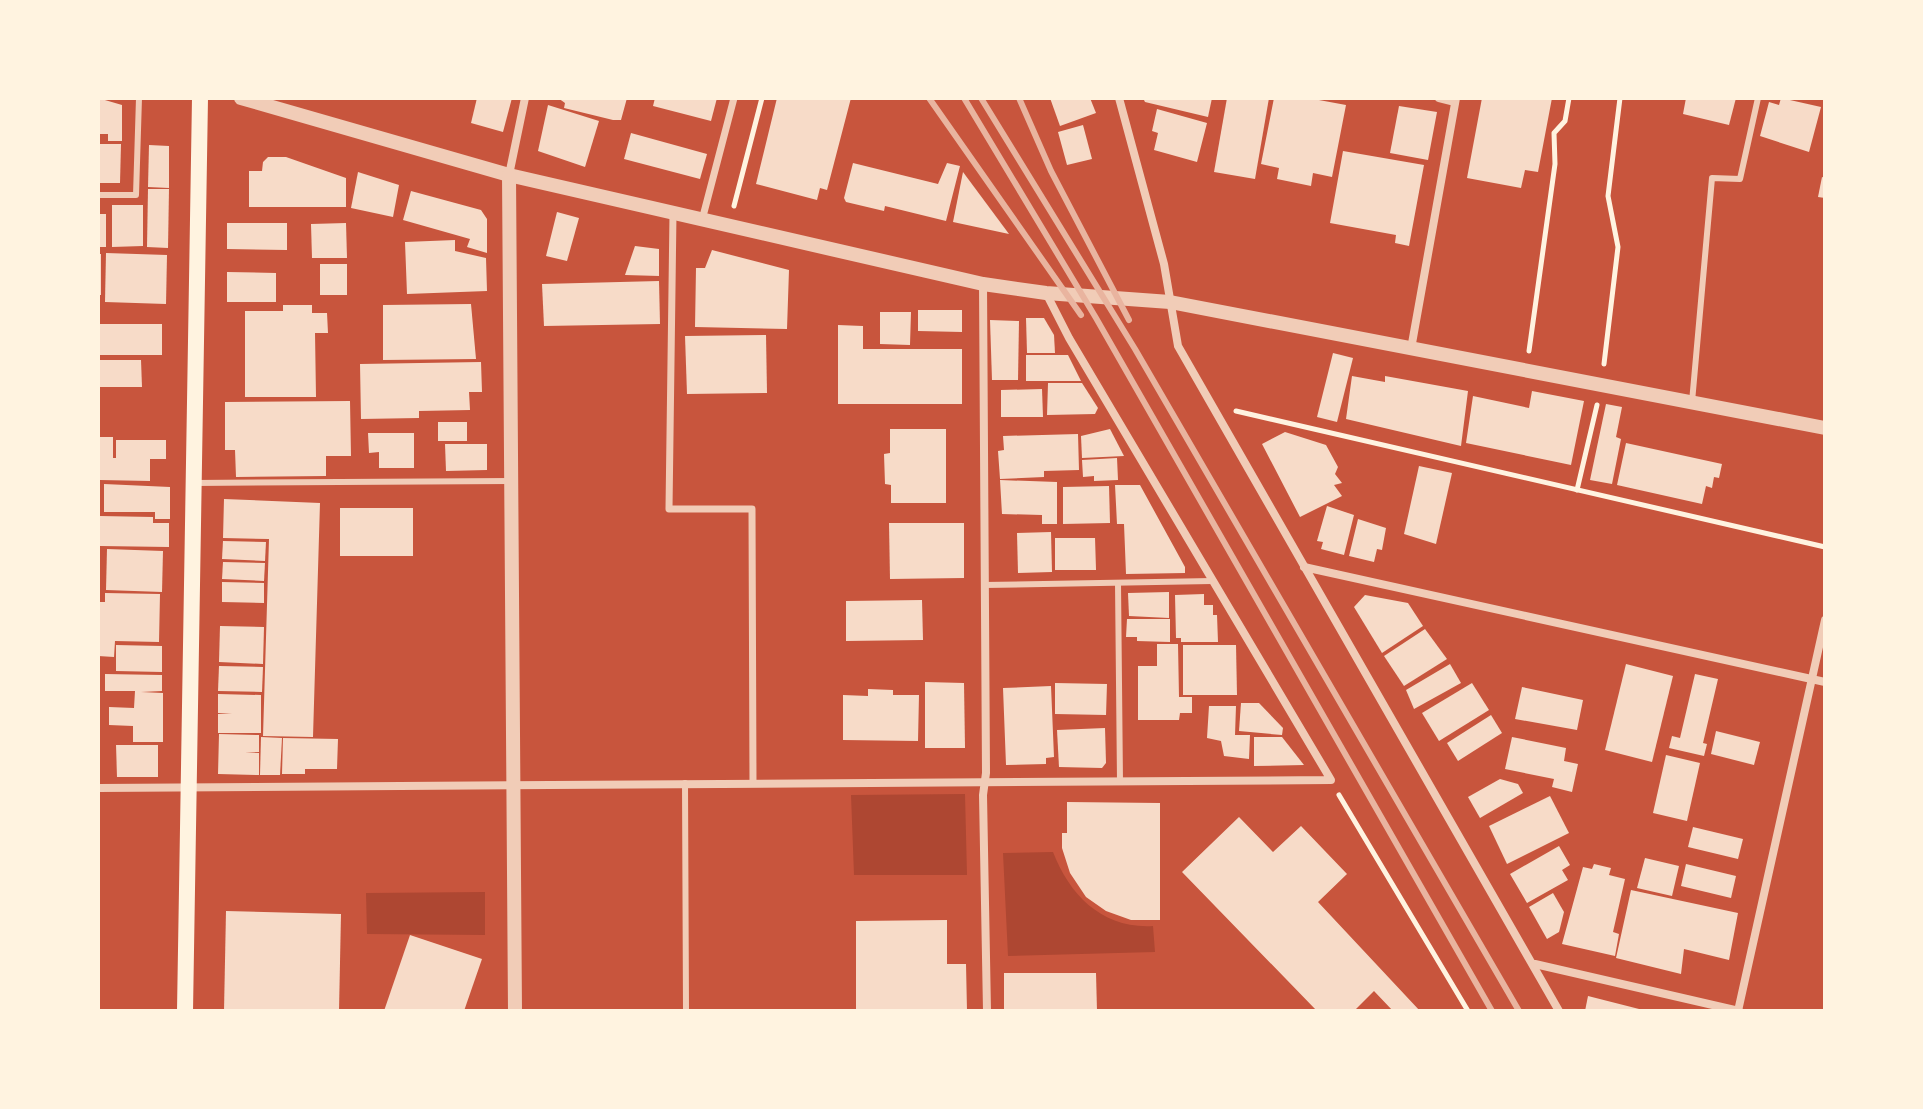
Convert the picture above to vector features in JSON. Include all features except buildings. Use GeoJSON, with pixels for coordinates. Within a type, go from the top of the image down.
{"type":"FeatureCollection","features":[{"type":"Feature","properties":{"kind":"main road"},"geometry":{"type":"LineString","coordinates":[[185,1011],[200,98]]}},
{"type":"Feature","properties":{"kind":"street"},"geometry":{"type":"LineString","coordinates":[[241,98],[509,175],[983,284],[1046,293],[1170,302],[1825,428]]}},
{"type":"Feature","properties":{"kind":"street"},"geometry":{"type":"LineString","coordinates":[[515,1011],[514,481],[509,175],[525,98]]}},
{"type":"Feature","properties":{"kind":"street"},"geometry":{"type":"LineString","coordinates":[[702,221],[734,98]]}},
{"type":"Feature","properties":{"kind":"street"},"geometry":{"type":"LineString","coordinates":[[1119,98],[1164,264],[1174,337],[1535,964],[1559,1011]]}},
{"type":"Feature","properties":{"kind":"street"},"geometry":{"type":"LineString","coordinates":[[1411,350],[1456,100],[1439,98]]}},
{"type":"Feature","properties":{"kind":"street"},"geometry":{"type":"LineString","coordinates":[[673,214],[669,509],[752,509],[753,782]]}},
{"type":"Feature","properties":{"kind":"street"},"geometry":{"type":"LineString","coordinates":[[983,284],[987,1011]]}},
{"type":"Feature","properties":{"kind":"street"},"geometry":{"type":"LineString","coordinates":[[1046,293],[1069,338],[1331,780]]}},
{"type":"Feature","properties":{"kind":"street"},"geometry":{"type":"LineString","coordinates":[[1304,567],[1825,682]]}},
{"type":"Feature","properties":{"kind":"street"},"geometry":{"type":"LineString","coordinates":[[1535,964],[1739,1011],[1825,620]]}},
{"type":"Feature","properties":{"kind":"street"},"geometry":{"type":"LineString","coordinates":[[98,788],[1331,780]]}},
{"type":"Feature","properties":{"kind":"lane"},"geometry":{"type":"LineString","coordinates":[[98,195],[136,195],[139,98]]}},
{"type":"Feature","properties":{"kind":"lane"},"geometry":{"type":"LineString","coordinates":[[1692,404],[1712,178],[1740,179],[1758,98]]}},
{"type":"Feature","properties":{"kind":"lane"},"geometry":{"type":"LineString","coordinates":[[194,483],[514,481]]}},
{"type":"Feature","properties":{"kind":"lane"},"geometry":{"type":"LineString","coordinates":[[984,585],[1212,581]]}},
{"type":"Feature","properties":{"kind":"lane"},"geometry":{"type":"LineString","coordinates":[[1118,583],[1120,782]]}},
{"type":"Feature","properties":{"kind":"lane"},"geometry":{"type":"LineString","coordinates":[[685,783],[686,1011]]}},
{"type":"Feature","properties":{"kind":"path"},"geometry":{"type":"LineString","coordinates":[[734,206],[762,98]]}},
{"type":"Feature","properties":{"kind":"path"},"geometry":{"type":"LineString","coordinates":[[1526,372],[1555,164],[1554,133],[1565,121],[1569,98]]}},
{"type":"Feature","properties":{"kind":"path"},"geometry":{"type":"LineString","coordinates":[[1577,490],[1602,386],[1618,247],[1608,196],[1620,98]]}},
{"type":"Feature","properties":{"kind":"path"},"geometry":{"type":"LineString","coordinates":[[1212,406],[1825,547]]}},
{"type":"Feature","properties":{"kind":"path"},"geometry":{"type":"LineString","coordinates":[[1331,780],[1468,1011]]}},
{"type":"Feature","properties":{"kind":"shaded area"},"geometry":{"type":"Polygon","coordinates":[[[965,794],[967,875],[854,875],[851,795],[965,794]]]}},
{"type":"Feature","properties":{"kind":"shaded area"},"geometry":{"type":"Polygon","coordinates":[[[1053,852],[1069,883],[1091,907],[1119,922],[1153,926],[1155,952],[1008,956],[1003,853],[1053,852]]]}},
{"type":"Feature","properties":{"kind":"shaded area"},"geometry":{"type":"Polygon","coordinates":[[[485,892],[485,935],[367,934],[366,893],[485,892]]]}},
{"type":"Feature","properties":{"kind":"railway"},"geometry":{"type":"LineString","coordinates":[[929,98],[1081,315]]}},
{"type":"Feature","properties":{"kind":"railway"},"geometry":{"type":"LineString","coordinates":[[964,98],[1096,318],[1492,1011]]}},
{"type":"Feature","properties":{"kind":"railway"},"geometry":{"type":"LineString","coordinates":[[981,98],[1135,349],[1519,1011]]}},
{"type":"Feature","properties":{"kind":"railway"},"geometry":{"type":"LineString","coordinates":[[1019,98],[1051,171],[1129,320]]}}]}
